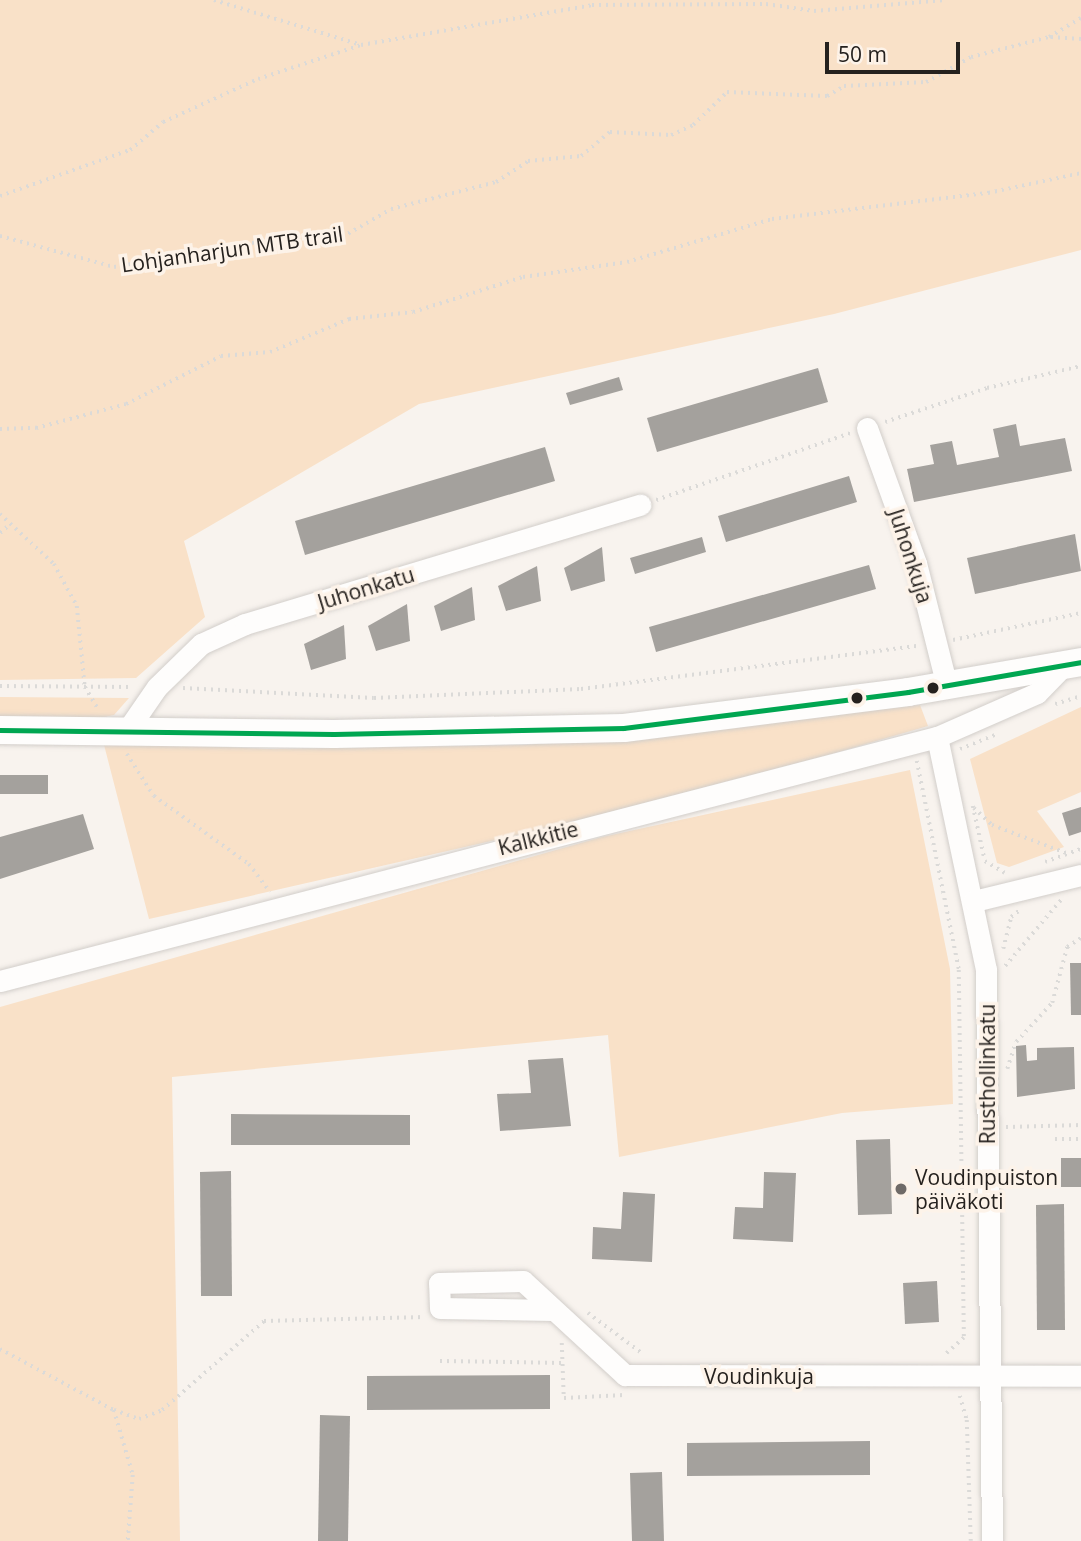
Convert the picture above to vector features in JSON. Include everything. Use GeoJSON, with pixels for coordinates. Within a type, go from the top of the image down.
{"type":"FeatureCollection","features":[{"type":"Feature","properties":{"kind":"main road"},"geometry":{"type":"LineString","coordinates":[[0,730],[119,728],[334,734],[624,728],[947,685],[1072,664]]}},
{"type":"Feature","properties":{"kind":"street","name":"Juhonkuja"},"geometry":{"type":"LineString","coordinates":[[867,428],[937,643],[947,685]]}},
{"type":"Feature","properties":{"kind":"street","name":"Juhonkatu"},"geometry":{"type":"LineString","coordinates":[[119,728],[201,644],[245,624],[640,505]]}},
{"type":"Feature","properties":{"kind":"street","name":"Kalkkitie"},"geometry":{"type":"LineString","coordinates":[[0,981],[279,905],[937,737],[1037,692],[1072,664]]}},
{"type":"Feature","properties":{"kind":"street","name":"Rusthollinkatu"},"geometry":{"type":"LineString","coordinates":[[937,737],[974,901],[986,970],[992,1541]]}},
{"type":"Feature","properties":{"kind":"street"},"geometry":{"type":"LineString","coordinates":[[974,901],[1081,875]]}},
{"type":"Feature","properties":{"kind":"street","name":"Voudinkuja"},"geometry":{"type":"LineString","coordinates":[[553,1310],[625,1375],[1081,1377]]}},
{"type":"Feature","properties":{"kind":"path"},"geometry":{"type":"LineString","coordinates":[[214,0],[361,45]]}},
{"type":"Feature","properties":{"kind":"path"},"geometry":{"type":"LineString","coordinates":[[0,196],[130,149],[163,122],[258,79],[361,45],[547,9],[603,5],[766,4],[814,11],[946,0]]}},
{"type":"Feature","properties":{"kind":"path","name":"Lohjanharjun MTB trail"},"geometry":{"type":"LineString","coordinates":[[0,236],[114,267],[274,239],[342,237],[391,209],[496,182],[528,161],[582,156],[610,132],[671,135],[693,125],[727,92],[827,96],[844,86],[926,82],[971,57],[1049,37],[1081,18]]}},
{"type":"Feature","properties":{"kind":"path"},"geometry":{"type":"LineString","coordinates":[[1049,37],[1081,39]]}},
{"type":"Feature","properties":{"kind":"path"},"geometry":{"type":"LineString","coordinates":[[0,429],[36,428],[126,404],[221,356],[270,352],[349,319],[414,312],[523,277],[627,262],[772,219],[988,193],[1081,173]]}},
{"type":"Feature","properties":{"kind":"path"},"geometry":{"type":"LineString","coordinates":[[0,514],[54,564],[77,606],[85,687],[119,728],[154,796],[249,864],[279,905]]}},
{"type":"Feature","properties":{"kind":"path"},"geometry":{"type":"LineString","coordinates":[[0,533],[10,524]]}},
{"type":"Feature","properties":{"kind":"path"},"geometry":{"type":"LineString","coordinates":[[0,686],[157,687],[374,698],[581,689],[937,643],[1081,613]]}},
{"type":"Feature","properties":{"kind":"path"},"geometry":{"type":"LineString","coordinates":[[960,749],[961,758]]}},
{"type":"Feature","properties":{"kind":"path"},"geometry":{"type":"LineString","coordinates":[[916,758],[959,970],[964,1338],[957,1349],[933,1355]]}},
{"type":"Feature","properties":{"kind":"path"},"geometry":{"type":"LineString","coordinates":[[970,795],[985,861],[1015,874]]}},
{"type":"Feature","properties":{"kind":"path"},"geometry":{"type":"LineString","coordinates":[[974,808],[992,825],[1068,854]]}},
{"type":"Feature","properties":{"kind":"path"},"geometry":{"type":"LineString","coordinates":[[1036,866],[1081,849]]}},
{"type":"Feature","properties":{"kind":"path"},"geometry":{"type":"LineString","coordinates":[[1026,906],[1007,928],[1002,969],[1066,893],[1046,899]]}},
{"type":"Feature","properties":{"kind":"path"},"geometry":{"type":"LineString","coordinates":[[1004,1051],[1004,1077],[1016,1042],[1052,1003],[1067,947],[1081,938]]}},
{"type":"Feature","properties":{"kind":"path"},"geometry":{"type":"LineString","coordinates":[[1004,1114],[1005,1140]]}},
{"type":"Feature","properties":{"kind":"path"},"geometry":{"type":"LineString","coordinates":[[1004,1127],[1081,1125]]}},
{"type":"Feature","properties":{"kind":"path"},"geometry":{"type":"LineString","coordinates":[[1055,1139],[1081,1139]]}},
{"type":"Feature","properties":{"kind":"path"},"geometry":{"type":"LineString","coordinates":[[578,1305],[641,1354],[655,1354]]}},
{"type":"Feature","properties":{"kind":"path"},"geometry":{"type":"LineString","coordinates":[[0,1349],[114,1410],[139,1419],[162,1410],[264,1321],[440,1317]]}},
{"type":"Feature","properties":{"kind":"path"},"geometry":{"type":"LineString","coordinates":[[440,1361],[562,1363]]}},
{"type":"Feature","properties":{"kind":"path"},"geometry":{"type":"LineString","coordinates":[[114,1410],[133,1475],[128,1541]]}},
{"type":"Feature","properties":{"kind":"path"},"geometry":{"type":"LineString","coordinates":[[967,1420],[971,1541]]}},
{"type":"Feature","properties":{"kind":"shaded area"},"geometry":{"type":"Polygon","coordinates":[[[0,0],[1081,0],[1081,250],[834,314],[419,404],[184,541],[205,617],[136,678],[0,680],[0,0]]]}},
{"type":"Feature","properties":{"kind":"shaded area"},"geometry":{"type":"Polygon","coordinates":[[[0,697],[129,698],[114,715],[94,719],[0,719],[0,697]]]}},
{"type":"Feature","properties":{"kind":"shaded area"},"geometry":{"type":"Polygon","coordinates":[[[920,705],[928,726],[828,755],[553,827],[149,919],[103,741],[267,749],[526,745],[920,705]]]}},
{"type":"Feature","properties":{"kind":"shaded area"},"geometry":{"type":"Polygon","coordinates":[[[1081,707],[1081,792],[1037,811],[1064,847],[1009,867],[997,863],[970,759],[1081,707]]]}},
{"type":"Feature","properties":{"kind":"shaded area"},"geometry":{"type":"Polygon","coordinates":[[[910,770],[950,969],[953,1104],[842,1113],[619,1157],[608,1035],[172,1077],[180,1541],[0,1541],[0,1007],[602,837],[910,770]]]}},
{"type":"Feature","properties":{"kind":"building"},"geometry":{"type":"Polygon","coordinates":[[[818,368],[828,402],[657,452],[647,418],[818,368]]]}},
{"type":"Feature","properties":{"kind":"building"},"geometry":{"type":"Polygon","coordinates":[[[619,377],[623,390],[570,405],[566,393],[619,377]]]}},
{"type":"Feature","properties":{"kind":"building"},"geometry":{"type":"Polygon","coordinates":[[[1016,424],[1020,446],[1065,438],[1072,471],[914,502],[907,469],[934,464],[930,445],[952,441],[957,465],[999,457],[993,429],[1016,424]]]}},
{"type":"Feature","properties":{"kind":"building"},"geometry":{"type":"Polygon","coordinates":[[[545,447],[555,481],[305,555],[295,521],[545,447]]]}},
{"type":"Feature","properties":{"kind":"building"},"geometry":{"type":"Polygon","coordinates":[[[849,476],[857,502],[726,542],[718,516],[849,476]]]}},
{"type":"Feature","properties":{"kind":"building"},"geometry":{"type":"Polygon","coordinates":[[[1075,534],[1081,571],[975,594],[967,558],[1075,534]]]}},
{"type":"Feature","properties":{"kind":"building"},"geometry":{"type":"Polygon","coordinates":[[[702,537],[706,552],[635,574],[630,558],[702,537]]]}},
{"type":"Feature","properties":{"kind":"building"},"geometry":{"type":"Polygon","coordinates":[[[602,547],[605,581],[571,591],[564,568],[602,547]]]}},
{"type":"Feature","properties":{"kind":"building"},"geometry":{"type":"Polygon","coordinates":[[[869,565],[876,589],[656,652],[649,627],[869,565]]]}},
{"type":"Feature","properties":{"kind":"building"},"geometry":{"type":"Polygon","coordinates":[[[537,566],[541,601],[506,611],[498,586],[537,566]]]}},
{"type":"Feature","properties":{"kind":"building"},"geometry":{"type":"Polygon","coordinates":[[[472,587],[475,620],[441,631],[434,606],[472,587]]]}},
{"type":"Feature","properties":{"kind":"building"},"geometry":{"type":"Polygon","coordinates":[[[407,604],[410,641],[376,651],[368,626],[407,604]]]}},
{"type":"Feature","properties":{"kind":"building"},"geometry":{"type":"Polygon","coordinates":[[[344,625],[346,659],[311,670],[304,644],[344,625]]]}},
{"type":"Feature","properties":{"kind":"building"},"geometry":{"type":"Polygon","coordinates":[[[0,775],[48,775],[48,794],[0,794],[0,775]]]}},
{"type":"Feature","properties":{"kind":"building"},"geometry":{"type":"Polygon","coordinates":[[[1081,807],[1081,832],[1069,836],[1062,813],[1081,807]]]}},
{"type":"Feature","properties":{"kind":"building"},"geometry":{"type":"Polygon","coordinates":[[[83,814],[94,849],[0,879],[0,837],[83,814]]]}},
{"type":"Feature","properties":{"kind":"building"},"geometry":{"type":"Polygon","coordinates":[[[1070,963],[1081,963],[1081,1015],[1071,1015],[1070,963]]]}},
{"type":"Feature","properties":{"kind":"building"},"geometry":{"type":"Polygon","coordinates":[[[1026,1045],[1027,1061],[1037,1060],[1037,1048],[1074,1047],[1075,1089],[1017,1097],[1016,1046],[1026,1045]]]}},
{"type":"Feature","properties":{"kind":"building"},"geometry":{"type":"Polygon","coordinates":[[[563,1058],[571,1126],[500,1131],[497,1094],[531,1093],[528,1060],[563,1058]]]}},
{"type":"Feature","properties":{"kind":"building"},"geometry":{"type":"Polygon","coordinates":[[[231,1114],[410,1115],[410,1145],[231,1145],[231,1114]]]}},
{"type":"Feature","properties":{"kind":"building"},"geometry":{"type":"Polygon","coordinates":[[[890,1139],[892,1214],[858,1215],[856,1140],[890,1139]]]}},
{"type":"Feature","properties":{"kind":"building"},"geometry":{"type":"Polygon","coordinates":[[[1061,1158],[1081,1158],[1081,1187],[1061,1187],[1061,1158]]]}},
{"type":"Feature","properties":{"kind":"building"},"geometry":{"type":"Polygon","coordinates":[[[231,1171],[232,1296],[201,1296],[200,1172],[231,1171]]]}},
{"type":"Feature","properties":{"kind":"building"},"geometry":{"type":"Polygon","coordinates":[[[764,1172],[796,1173],[793,1242],[733,1239],[735,1207],[763,1208],[764,1172]]]}},
{"type":"Feature","properties":{"kind":"building"},"geometry":{"type":"Polygon","coordinates":[[[623,1192],[655,1194],[652,1262],[592,1259],[593,1227],[621,1229],[623,1192]]]}},
{"type":"Feature","properties":{"kind":"building"},"geometry":{"type":"Polygon","coordinates":[[[1064,1204],[1065,1330],[1037,1330],[1036,1205],[1064,1204]]]}},
{"type":"Feature","properties":{"kind":"building"},"geometry":{"type":"Polygon","coordinates":[[[937,1281],[939,1322],[905,1324],[903,1283],[937,1281]]]}},
{"type":"Feature","properties":{"kind":"building"},"geometry":{"type":"Polygon","coordinates":[[[550,1375],[550,1409],[367,1410],[367,1376],[550,1375]]]}},
{"type":"Feature","properties":{"kind":"building"},"geometry":{"type":"Polygon","coordinates":[[[320,1415],[350,1416],[348,1541],[318,1541],[320,1415]]]}},
{"type":"Feature","properties":{"kind":"building"},"geometry":{"type":"Polygon","coordinates":[[[870,1441],[870,1475],[687,1476],[687,1443],[870,1441]]]}},
{"type":"Feature","properties":{"kind":"building"},"geometry":{"type":"Polygon","coordinates":[[[662,1472],[664,1541],[632,1541],[630,1473],[662,1472]]]}},
{"type":"Feature","properties":{"kind":"transit line"},"geometry":{"type":"LineString","coordinates":[[0,730],[334,734],[624,728],[908,692],[1081,662]]}},
{"type":"Feature","properties":{"kind":"place","name":"Voudinpuiston päiväkoti"},"geometry":{"type":"Point","coordinates":[901,1189]}}]}
